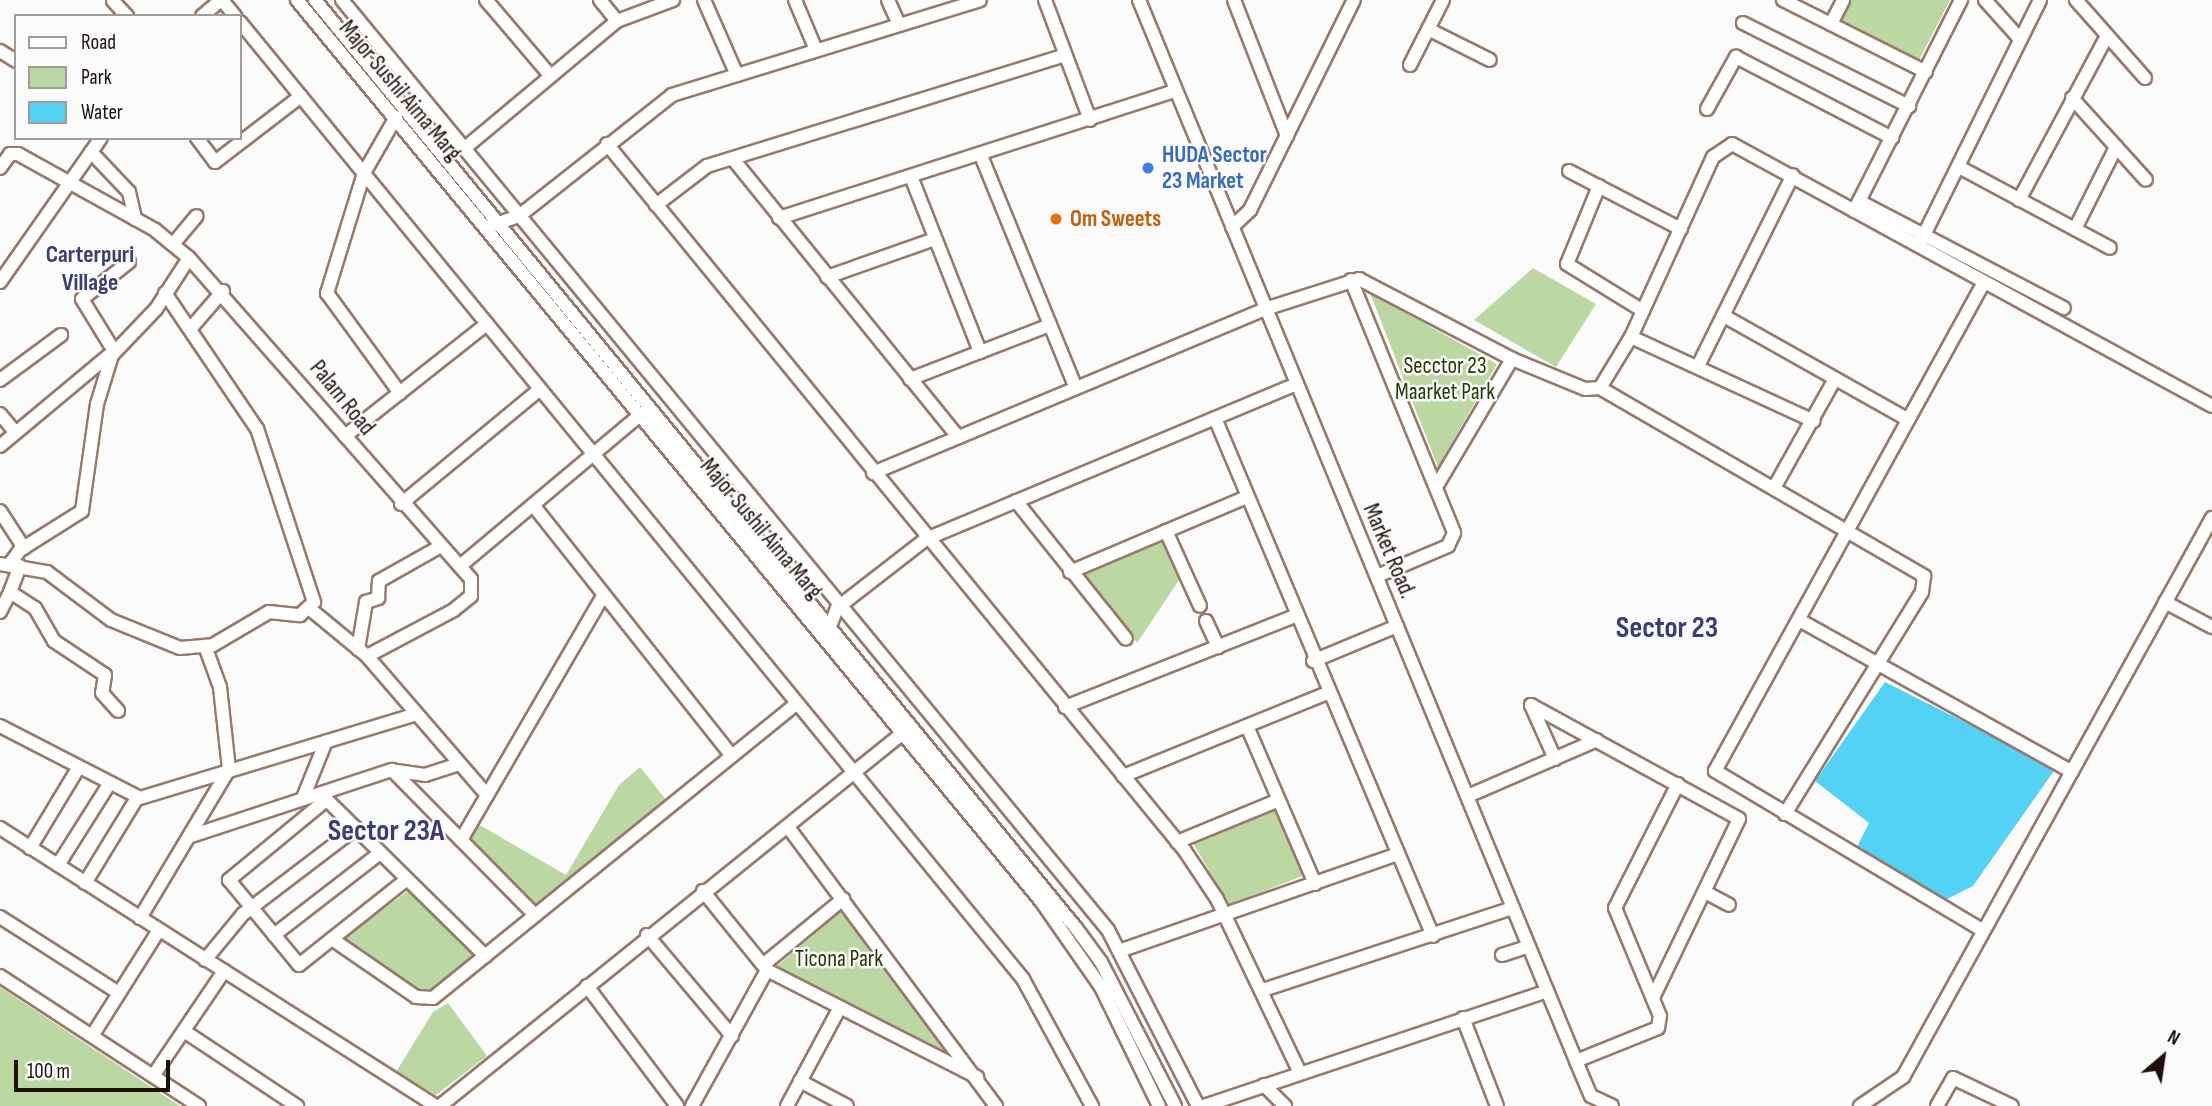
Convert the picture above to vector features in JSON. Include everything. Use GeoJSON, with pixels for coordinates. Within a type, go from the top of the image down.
{"type":"FeatureCollection","features":[{"type":"Feature","properties":{"kind":"street"},"geometry":{"type":"LineString","coordinates":[[204,14],[222,0],[233,14]]}},
{"type":"Feature","properties":{"kind":"street","name":"Major Sushil Aima Marg"},"geometry":{"type":"LineString","coordinates":[[298,0],[491,226]]}},
{"type":"Feature","properties":{"kind":"street","name":"Major Sushil Aima Marg"},"geometry":{"type":"LineString","coordinates":[[315,0],[504,242],[829,629],[1080,951],[1159,1106]]}},
{"type":"Feature","properties":{"kind":"street"},"geometry":{"type":"LineString","coordinates":[[342,0],[1122,950],[1199,1105],[1547,991]]}},
{"type":"Feature","properties":{"kind":"street"},"geometry":{"type":"LineString","coordinates":[[486,0],[549,74]]}},
{"type":"Feature","properties":{"kind":"street"},"geometry":{"type":"LineString","coordinates":[[600,0],[617,21]]}},
{"type":"Feature","properties":{"kind":"street"},"geometry":{"type":"LineString","coordinates":[[465,148],[549,74],[617,21],[673,0]]}},
{"type":"Feature","properties":{"kind":"street"},"geometry":{"type":"LineString","coordinates":[[704,0],[737,75]]}},
{"type":"Feature","properties":{"kind":"street"},"geometry":{"type":"LineString","coordinates":[[795,0],[816,50]]}},
{"type":"Feature","properties":{"kind":"street"},"geometry":{"type":"LineString","coordinates":[[888,0],[899,25]]}},
{"type":"Feature","properties":{"kind":"street"},"geometry":{"type":"LineString","coordinates":[[491,226],[518,217],[658,102],[980,0]]}},
{"type":"Feature","properties":{"kind":"street"},"geometry":{"type":"LineString","coordinates":[[1045,0],[1090,120]]}},
{"type":"Feature","properties":{"kind":"street","name":"Market Road."},"geometry":{"type":"LineString","coordinates":[[1139,0],[1296,384],[1470,794],[1576,1062],[1593,1101],[1612,1106]]}},
{"type":"Feature","properties":{"kind":"street"},"geometry":{"type":"LineString","coordinates":[[1235,0],[1287,136]]}},
{"type":"Feature","properties":{"kind":"street"},"geometry":{"type":"LineString","coordinates":[[1232,227],[1250,210],[1354,0]]}},
{"type":"Feature","properties":{"kind":"street"},"geometry":{"type":"LineString","coordinates":[[1409,65],[1443,0]]}},
{"type":"Feature","properties":{"kind":"street"},"geometry":{"type":"LineString","coordinates":[[1783,0],[1926,72]]}},
{"type":"Feature","properties":{"kind":"street"},"geometry":{"type":"LineString","coordinates":[[1831,24],[1843,0]]}},
{"type":"Feature","properties":{"kind":"street"},"geometry":{"type":"LineString","coordinates":[[1857,206],[1961,0]]}},
{"type":"Feature","properties":{"kind":"street"},"geometry":{"type":"LineString","coordinates":[[1985,0],[2020,39]]}},
{"type":"Feature","properties":{"kind":"street"},"geometry":{"type":"LineString","coordinates":[[1921,240],[2040,0]]}},
{"type":"Feature","properties":{"kind":"street"},"geometry":{"type":"LineString","coordinates":[[2076,0],[2145,78]]}},
{"type":"Feature","properties":{"kind":"street"},"geometry":{"type":"LineString","coordinates":[[113,1],[125,14]]}},
{"type":"Feature","properties":{"kind":"street"},"geometry":{"type":"LineString","coordinates":[[1743,23],[1909,106]]}},
{"type":"Feature","properties":{"kind":"street"},"geometry":{"type":"LineString","coordinates":[[242,24],[1023,979],[1092,1106]]}},
{"type":"Feature","properties":{"kind":"street"},"geometry":{"type":"LineString","coordinates":[[1428,29],[1490,60]]}},
{"type":"Feature","properties":{"kind":"street"},"geometry":{"type":"LineString","coordinates":[[2019,200],[2107,36]]}},
{"type":"Feature","properties":{"kind":"street"},"geometry":{"type":"LineString","coordinates":[[656,205],[694,172],[1065,55]]}},
{"type":"Feature","properties":{"kind":"street"},"geometry":{"type":"LineString","coordinates":[[1707,109],[1736,57],[1892,138]]}},
{"type":"Feature","properties":{"kind":"street"},"geometry":{"type":"LineString","coordinates":[[779,218],[982,158],[1174,91]]}},
{"type":"Feature","properties":{"kind":"street"},"geometry":{"type":"LineString","coordinates":[[198,140],[215,162],[301,96]]}},
{"type":"Feature","properties":{"kind":"street"},"geometry":{"type":"LineString","coordinates":[[2072,99],[2146,180]]}},
{"type":"Feature","properties":{"kind":"street"},"geometry":{"type":"LineString","coordinates":[[396,117],[363,173],[327,293],[400,393]]}},
{"type":"Feature","properties":{"kind":"street"},"geometry":{"type":"LineString","coordinates":[[0,282],[100,140]]}},
{"type":"Feature","properties":{"kind":"street"},"geometry":{"type":"LineString","coordinates":[[607,144],[926,539],[1177,842],[1225,915],[1263,990],[1300,1073]]}},
{"type":"Feature","properties":{"kind":"street"},"geometry":{"type":"LineString","coordinates":[[1600,388],[1631,337],[1713,157],[1726,145],[1793,174],[1921,240],[2064,308]]}},
{"type":"Feature","properties":{"kind":"street"},"geometry":{"type":"LineString","coordinates":[[2075,229],[2116,147]]}},
{"type":"Feature","properties":{"kind":"street"},"geometry":{"type":"LineString","coordinates":[[91,152],[129,192],[135,219]]}},
{"type":"Feature","properties":{"kind":"street","name":"Palam Road"},"geometry":{"type":"LineString","coordinates":[[0,168],[14,153],[174,243],[223,291],[401,504],[460,566]]}},
{"type":"Feature","properties":{"kind":"street"},"geometry":{"type":"LineString","coordinates":[[982,158],[1076,388]]}},
{"type":"Feature","properties":{"kind":"street"},"geometry":{"type":"LineString","coordinates":[[733,159],[958,437]]}},
{"type":"Feature","properties":{"kind":"street"},"geometry":{"type":"LineString","coordinates":[[1959,167],[2110,248]]}},
{"type":"Feature","properties":{"kind":"street"},"geometry":{"type":"LineString","coordinates":[[1569,171],[1681,229]]}},
{"type":"Feature","properties":{"kind":"street"},"geometry":{"type":"LineString","coordinates":[[1698,366],[1793,174]]}},
{"type":"Feature","properties":{"kind":"street"},"geometry":{"type":"LineString","coordinates":[[912,179],[979,352]]}},
{"type":"Feature","properties":{"kind":"street"},"geometry":{"type":"LineString","coordinates":[[1599,186],[1567,264],[1643,311]]}},
{"type":"Feature","properties":{"kind":"street"},"geometry":{"type":"LineString","coordinates":[[174,243],[198,216]]}},
{"type":"Feature","properties":{"kind":"street"},"geometry":{"type":"LineString","coordinates":[[504,242],[518,217]]}},
{"type":"Feature","properties":{"kind":"street"},"geometry":{"type":"LineString","coordinates":[[827,277],[935,239]]}},
{"type":"Feature","properties":{"kind":"street"},"geometry":{"type":"LineString","coordinates":[[1921,240],[1984,282],[2212,406]]}},
{"type":"Feature","properties":{"kind":"street","name":"Major Sushil Aima Marg"},"geometry":{"type":"LineString","coordinates":[[504,242],[639,416],[1096,955],[1175,1106]]}},
{"type":"Feature","properties":{"kind":"street"},"geometry":{"type":"LineString","coordinates":[[0,446],[114,351],[165,293],[189,258]]}},
{"type":"Feature","properties":{"kind":"street"},"geometry":{"type":"LineString","coordinates":[[0,612],[10,593],[10,565],[24,548],[82,511],[97,404],[114,351],[82,299],[129,262]]}},
{"type":"Feature","properties":{"kind":"street"},"geometry":{"type":"LineString","coordinates":[[873,473],[1265,309],[1351,280],[1366,281],[1512,359],[1585,389],[1600,388],[1851,529],[1927,583],[1785,814]]}},
{"type":"Feature","properties":{"kind":"street"},"geometry":{"type":"LineString","coordinates":[[1351,280],[1436,487],[1452,540],[1377,576]]}},
{"type":"Feature","properties":{"kind":"street"},"geometry":{"type":"LineString","coordinates":[[1983,930],[1716,771],[1801,621],[1984,282]]}},
{"type":"Feature","properties":{"kind":"street"},"geometry":{"type":"LineString","coordinates":[[191,328],[223,291]]}},
{"type":"Feature","properties":{"kind":"street"},"geometry":{"type":"LineString","coordinates":[[10,565],[52,574],[105,617],[153,640],[205,646],[275,609],[300,615],[310,609],[314,589],[257,429],[165,293]]}},
{"type":"Feature","properties":{"kind":"street"},"geometry":{"type":"LineString","coordinates":[[1724,316],[1908,419]]}},
{"type":"Feature","properties":{"kind":"street"},"geometry":{"type":"LineString","coordinates":[[345,436],[487,324]]}},
{"type":"Feature","properties":{"kind":"street"},"geometry":{"type":"LineString","coordinates":[[910,379],[1050,325]]}},
{"type":"Feature","properties":{"kind":"street"},"geometry":{"type":"LineString","coordinates":[[0,380],[61,335]]}},
{"type":"Feature","properties":{"kind":"street"},"geometry":{"type":"LineString","coordinates":[[1631,337],[1814,421]]}},
{"type":"Feature","properties":{"kind":"street"},"geometry":{"type":"LineString","coordinates":[[1436,487],[1512,359]]}},
{"type":"Feature","properties":{"kind":"street"},"geometry":{"type":"LineString","coordinates":[[1774,488],[1814,421],[1835,379]]}},
{"type":"Feature","properties":{"kind":"street"},"geometry":{"type":"LineString","coordinates":[[829,629],[839,607],[926,539],[1296,384]]}},
{"type":"Feature","properties":{"kind":"street"},"geometry":{"type":"LineString","coordinates":[[401,504],[540,389]]}},
{"type":"Feature","properties":{"kind":"street"},"geometry":{"type":"LineString","coordinates":[[0,414],[15,432]]}},
{"type":"Feature","properties":{"kind":"street"},"geometry":{"type":"LineString","coordinates":[[363,653],[432,625],[471,596],[473,584],[460,566],[639,416]]}},
{"type":"Feature","properties":{"kind":"street"},"geometry":{"type":"LineString","coordinates":[[1215,418],[1313,661],[1433,936]]}},
{"type":"Feature","properties":{"kind":"street"},"geometry":{"type":"LineString","coordinates":[[1070,572],[1247,497]]}},
{"type":"Feature","properties":{"kind":"street"},"geometry":{"type":"LineString","coordinates":[[1016,501],[1126,639]]}},
{"type":"Feature","properties":{"kind":"street"},"geometry":{"type":"LineString","coordinates":[[533,505],[732,756]]}},
{"type":"Feature","properties":{"kind":"street"},"geometry":{"type":"LineString","coordinates":[[0,511],[24,548]]}},
{"type":"Feature","properties":{"kind":"street"},"geometry":{"type":"LineString","coordinates":[[1860,1106],[1898,1084],[2212,518]]}},
{"type":"Feature","properties":{"kind":"street"},"geometry":{"type":"LineString","coordinates":[[1166,531],[1200,606]]}},
{"type":"Feature","properties":{"kind":"street"},"geometry":{"type":"LineString","coordinates":[[363,653],[366,602],[379,598],[379,581],[441,546]]}},
{"type":"Feature","properties":{"kind":"street"},"geometry":{"type":"LineString","coordinates":[[10,593],[35,608],[54,641],[105,675],[102,694],[118,710]]}},
{"type":"Feature","properties":{"kind":"street"},"geometry":{"type":"LineString","coordinates":[[461,840],[603,596]]}},
{"type":"Feature","properties":{"kind":"street"},"geometry":{"type":"LineString","coordinates":[[2165,602],[2212,627]]}},
{"type":"Feature","properties":{"kind":"street"},"geometry":{"type":"LineString","coordinates":[[811,608],[823,603],[839,607]]}},
{"type":"Feature","properties":{"kind":"street"},"geometry":{"type":"LineString","coordinates":[[310,609],[363,653],[413,715],[487,796]]}},
{"type":"Feature","properties":{"kind":"street"},"geometry":{"type":"LineString","coordinates":[[1065,707],[1295,616]]}},
{"type":"Feature","properties":{"kind":"street"},"geometry":{"type":"LineString","coordinates":[[1206,621],[1218,646]]}},
{"type":"Feature","properties":{"kind":"street"},"geometry":{"type":"LineString","coordinates":[[1801,621],[2072,772]]}},
{"type":"Feature","properties":{"kind":"street"},"geometry":{"type":"LineString","coordinates":[[1313,661],[1397,626]]}},
{"type":"Feature","properties":{"kind":"street"},"geometry":{"type":"LineString","coordinates":[[140,918],[229,769],[220,687],[205,646]]}},
{"type":"Feature","properties":{"kind":"street"},"geometry":{"type":"LineString","coordinates":[[1123,776],[1327,694]]}},
{"type":"Feature","properties":{"kind":"street"},"geometry":{"type":"LineString","coordinates":[[1555,759],[1529,702],[1739,819],[1653,998]]}},
{"type":"Feature","properties":{"kind":"street"},"geometry":{"type":"LineString","coordinates":[[332,939],[425,1000],[485,956],[796,704]]}},
{"type":"Feature","properties":{"kind":"street"},"geometry":{"type":"LineString","coordinates":[[0,726],[77,770],[137,798],[413,715]]}},
{"type":"Feature","properties":{"kind":"street"},"geometry":{"type":"LineString","coordinates":[[1247,726],[1315,884]]}},
{"type":"Feature","properties":{"kind":"street"},"geometry":{"type":"LineString","coordinates":[[0,828],[438,1106],[647,935],[788,827],[907,729]]}},
{"type":"Feature","properties":{"kind":"street"},"geometry":{"type":"LineString","coordinates":[[1470,794],[1597,740]]}},
{"type":"Feature","properties":{"kind":"street"},"geometry":{"type":"LineString","coordinates":[[303,798],[326,741]]}},
{"type":"Feature","properties":{"kind":"street"},"geometry":{"type":"LineString","coordinates":[[191,835],[303,798],[323,796],[394,771],[425,775],[458,764]]}},
{"type":"Feature","properties":{"kind":"street"},"geometry":{"type":"LineString","coordinates":[[30,848],[77,770]]}},
{"type":"Feature","properties":{"kind":"street"},"geometry":{"type":"LineString","coordinates":[[394,771],[535,915]]}},
{"type":"Feature","properties":{"kind":"street"},"geometry":{"type":"LineString","coordinates":[[1576,1062],[1655,1033],[1661,1022],[1615,908],[1678,784]]}},
{"type":"Feature","properties":{"kind":"street"},"geometry":{"type":"LineString","coordinates":[[58,865],[108,786]]}},
{"type":"Feature","properties":{"kind":"street"},"geometry":{"type":"LineString","coordinates":[[323,796],[485,956]]}},
{"type":"Feature","properties":{"kind":"street"},"geometry":{"type":"LineString","coordinates":[[323,796],[230,877],[250,907],[302,965],[407,879]]}},
{"type":"Feature","properties":{"kind":"street"},"geometry":{"type":"LineString","coordinates":[[85,883],[137,798]]}},
{"type":"Feature","properties":{"kind":"street"},"geometry":{"type":"LineString","coordinates":[[1177,842],[1279,800]]}},
{"type":"Feature","properties":{"kind":"street"},"geometry":{"type":"LineString","coordinates":[[788,827],[981,1079],[990,1102]]}},
{"type":"Feature","properties":{"kind":"street"},"geometry":{"type":"LineString","coordinates":[[205,960],[250,907],[356,828]]}},
{"type":"Feature","properties":{"kind":"street"},"geometry":{"type":"LineString","coordinates":[[274,934],[380,853]]}},
{"type":"Feature","properties":{"kind":"street"},"geometry":{"type":"LineString","coordinates":[[1122,950],[1397,854]]}},
{"type":"Feature","properties":{"kind":"street"},"geometry":{"type":"LineString","coordinates":[[703,891],[765,967],[981,1079]]}},
{"type":"Feature","properties":{"kind":"street"},"geometry":{"type":"LineString","coordinates":[[1705,892],[1729,905]]}},
{"type":"Feature","properties":{"kind":"street"},"geometry":{"type":"LineString","coordinates":[[692,1106],[732,1036],[765,967],[843,899]]}},
{"type":"Feature","properties":{"kind":"street"},"geometry":{"type":"LineString","coordinates":[[1263,990],[1513,908]]}},
{"type":"Feature","properties":{"kind":"street"},"geometry":{"type":"LineString","coordinates":[[0,916],[119,993]]}},
{"type":"Feature","properties":{"kind":"street"},"geometry":{"type":"LineString","coordinates":[[92,1036],[159,930]]}},
{"type":"Feature","properties":{"kind":"street"},"geometry":{"type":"LineString","coordinates":[[647,935],[732,1036]]}},
{"type":"Feature","properties":{"kind":"street"},"geometry":{"type":"LineString","coordinates":[[1502,955],[1529,946]]}},
{"type":"Feature","properties":{"kind":"street"},"geometry":{"type":"LineString","coordinates":[[153,1076],[224,971]]}},
{"type":"Feature","properties":{"kind":"street"},"geometry":{"type":"LineString","coordinates":[[0,976],[199,1106]]}},
{"type":"Feature","properties":{"kind":"street"},"geometry":{"type":"LineString","coordinates":[[587,986],[677,1106]]}},
{"type":"Feature","properties":{"kind":"street"},"geometry":{"type":"LineString","coordinates":[[787,1106],[840,1007]]}},
{"type":"Feature","properties":{"kind":"street"},"geometry":{"type":"LineString","coordinates":[[1463,1018],[1491,1104]]}},
{"type":"Feature","properties":{"kind":"street"},"geometry":{"type":"LineString","coordinates":[[184,1031],[298,1106]]}},
{"type":"Feature","properties":{"kind":"street"},"geometry":{"type":"LineString","coordinates":[[1937,1106],[1953,1078],[2012,1106]]}},
{"type":"Feature","properties":{"kind":"street"},"geometry":{"type":"LineString","coordinates":[[800,1081],[847,1106]]}},
{"type":"Feature","properties":{"kind":"street"},"geometry":{"type":"LineString","coordinates":[[1264,1084],[1285,1106]]}},
{"type":"Feature","properties":{"kind":"green space"},"geometry":{"type":"Polygon","coordinates":[[[1849,0],[1950,0],[1918,62],[1837,21],[1849,0]]]}},
{"type":"Feature","properties":{"kind":"green space"},"geometry":{"type":"Polygon","coordinates":[[[1533,268],[1596,304],[1556,367],[1474,320],[1533,268]]]}},
{"type":"Feature","properties":{"kind":"green space","name":"Secctor 23 Maarket Park"},"geometry":{"type":"Polygon","coordinates":[[[1370,293],[1497,364],[1438,467],[1370,293]]]}},
{"type":"Feature","properties":{"kind":"green space"},"geometry":{"type":"Polygon","coordinates":[[[1162,540],[1179,580],[1137,643],[1081,574],[1162,540]]]}},
{"type":"Feature","properties":{"kind":"green space"},"geometry":{"type":"Polygon","coordinates":[[[640,767],[667,801],[537,905],[469,839],[478,824],[566,875],[619,785],[640,767]]]}},
{"type":"Feature","properties":{"kind":"green space"},"geometry":{"type":"Polygon","coordinates":[[[1276,807],[1305,875],[1229,905],[1193,843],[1276,807]]]}},
{"type":"Feature","properties":{"kind":"green space"},"geometry":{"type":"Polygon","coordinates":[[[408,891],[475,957],[426,995],[344,938],[408,891]]]}},
{"type":"Feature","properties":{"kind":"green space","name":"Ticona Park"},"geometry":{"type":"Polygon","coordinates":[[[843,910],[959,1059],[777,966],[843,910]]]}},
{"type":"Feature","properties":{"kind":"green space"},"geometry":{"type":"Polygon","coordinates":[[[0,987],[180,1106],[0,1106],[0,987]]]}},
{"type":"Feature","properties":{"kind":"green space"},"geometry":{"type":"Polygon","coordinates":[[[448,1003],[487,1056],[436,1095],[396,1072],[433,1012],[448,1003]]]}},
{"type":"Feature","properties":{"kind":"water"},"geometry":{"type":"Polygon","coordinates":[[[1885,682],[2056,768],[1973,886],[1941,902],[1854,853],[1869,823],[1815,781],[1885,682]]]}},
{"type":"Feature","properties":{"kind":"place","name":"HUDA Sector 23 Market"},"geometry":{"type":"Point","coordinates":[1148,168]}},
{"type":"Feature","properties":{"kind":"place","name":"Om Sweets"},"geometry":{"type":"Point","coordinates":[1056,219]}},
{"type":"Feature","properties":{"kind":"district","name":"Carterpuri Village"},"geometry":{"type":"Point","coordinates":[90,269]}},
{"type":"Feature","properties":{"kind":"district","name":"Sector 23"},"geometry":{"type":"Point","coordinates":[1667,628]}},
{"type":"Feature","properties":{"kind":"district","name":"Sector 23A"},"geometry":{"type":"Point","coordinates":[386,831]}}]}
